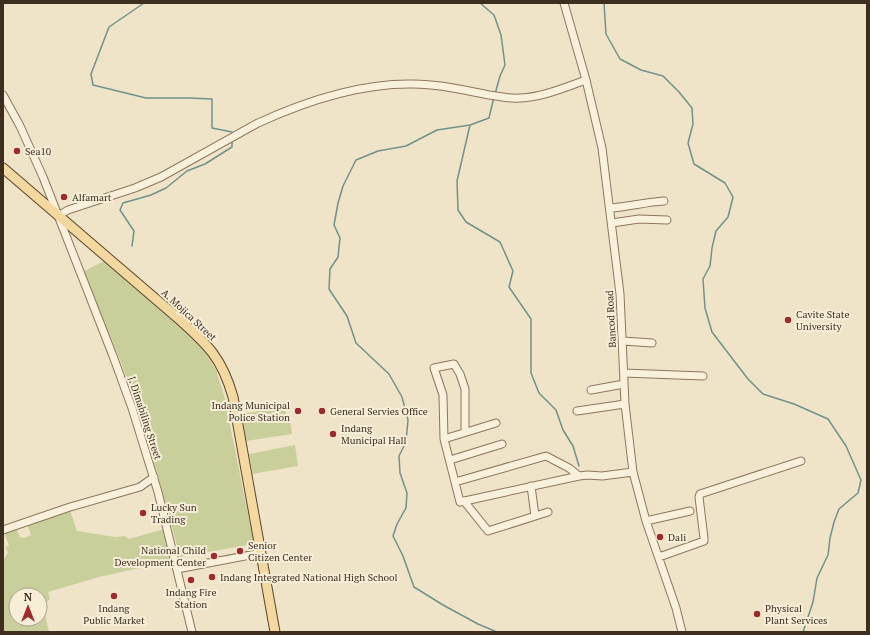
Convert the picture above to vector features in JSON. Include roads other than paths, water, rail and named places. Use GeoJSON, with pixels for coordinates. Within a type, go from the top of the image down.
{"type":"FeatureCollection","features":[{"type":"Feature","properties":{"kind":"main road","name":"A. Mojica Street"},"geometry":{"type":"LineString","coordinates":[[3,168],[179,318],[201,338],[218,359],[228,381],[233,397],[275,632]]}},
{"type":"Feature","properties":{"kind":"street","name":"Bancod Road"},"geometry":{"type":"LineString","coordinates":[[564,3],[599,131],[620,294],[625,404],[633,472],[646,521],[676,608],[682,632]]}},
{"type":"Feature","properties":{"kind":"street"},"geometry":{"type":"LineString","coordinates":[[58,216],[68,210],[135,188],[161,177],[258,123],[326,97],[365,88],[399,84],[436,85],[506,98],[518,98],[532,97],[586,80]]}},
{"type":"Feature","properties":{"kind":"street","name":"J. Dimabiling Street"},"geometry":{"type":"LineString","coordinates":[[3,95],[20,126],[38,165],[113,356],[154,477],[192,632]]}},
{"type":"Feature","properties":{"kind":"street"},"geometry":{"type":"LineString","coordinates":[[610,208],[630,207],[648,202],[664,202]]}},
{"type":"Feature","properties":{"kind":"street"},"geometry":{"type":"LineString","coordinates":[[612,223],[639,219],[667,220]]}},
{"type":"Feature","properties":{"kind":"street"},"geometry":{"type":"LineString","coordinates":[[623,341],[652,343]]}},
{"type":"Feature","properties":{"kind":"street"},"geometry":{"type":"LineString","coordinates":[[465,432],[465,389],[460,374],[454,364],[434,368],[444,398],[444,439],[460,502],[579,476],[602,476],[633,472]]}},
{"type":"Feature","properties":{"kind":"street"},"geometry":{"type":"LineString","coordinates":[[624,373],[703,376]]}},
{"type":"Feature","properties":{"kind":"street"},"geometry":{"type":"LineString","coordinates":[[591,390],[624,384]]}},
{"type":"Feature","properties":{"kind":"street"},"geometry":{"type":"LineString","coordinates":[[577,411],[625,404]]}},
{"type":"Feature","properties":{"kind":"street"},"geometry":{"type":"LineString","coordinates":[[444,439],[496,423]]}},
{"type":"Feature","properties":{"kind":"street"},"geometry":{"type":"LineString","coordinates":[[450,460],[502,444]]}},
{"type":"Feature","properties":{"kind":"street"},"geometry":{"type":"LineString","coordinates":[[455,482],[546,456],[569,468],[579,476]]}},
{"type":"Feature","properties":{"kind":"street"},"geometry":{"type":"LineString","coordinates":[[659,557],[704,541],[700,494],[801,461]]}},
{"type":"Feature","properties":{"kind":"street"},"geometry":{"type":"LineString","coordinates":[[3,530],[70,507],[140,487],[154,477]]}},
{"type":"Feature","properties":{"kind":"street"},"geometry":{"type":"LineString","coordinates":[[531,486],[535,516]]}},
{"type":"Feature","properties":{"kind":"street"},"geometry":{"type":"LineString","coordinates":[[464,501],[488,531],[548,512]]}},
{"type":"Feature","properties":{"kind":"street"},"geometry":{"type":"LineString","coordinates":[[646,521],[690,511]]}},
{"type":"Feature","properties":{"kind":"street"},"geometry":{"type":"LineString","coordinates":[[177,569],[261,553]]}},
{"type":"Feature","properties":{"kind":"waterway"},"geometry":{"type":"LineString","coordinates":[[144,3],[109,27],[91,74],[93,85],[146,98],[212,99],[212,128],[232,132]]}},
{"type":"Feature","properties":{"kind":"waterway"},"geometry":{"type":"LineString","coordinates":[[480,3],[494,15],[501,35],[505,65],[495,94]]}},
{"type":"Feature","properties":{"kind":"waterway"},"geometry":{"type":"LineString","coordinates":[[604,3],[606,34],[620,59],[641,70],[663,76],[679,92],[692,108],[693,124],[688,143],[694,164],[725,183],[733,197],[728,217],[716,231],[710,266],[703,279],[705,308],[712,332],[748,379],[763,394],[794,404],[828,419],[846,446],[861,480],[858,493],[839,509],[834,522],[828,555],[817,578],[813,602],[803,632]]}},
{"type":"Feature","properties":{"kind":"waterway"},"geometry":{"type":"LineString","coordinates":[[494,97],[489,118],[470,125],[437,130],[406,146],[378,151],[356,160],[343,186],[338,203],[334,225],[340,238],[338,257],[330,269],[329,289],[347,316],[356,343],[389,374],[402,397],[408,420],[406,442],[399,456],[400,473],[407,493],[406,508],[397,524],[393,536],[403,556],[414,587],[478,624],[497,632]]}},
{"type":"Feature","properties":{"kind":"waterway"},"geometry":{"type":"LineString","coordinates":[[470,125],[457,181],[458,210],[466,222],[500,242],[513,271],[509,287],[531,319],[531,373],[539,393],[556,410],[563,430],[573,446],[579,466]]}},
{"type":"Feature","properties":{"kind":"waterway"},"geometry":{"type":"LineString","coordinates":[[132,246],[134,231],[120,210],[123,203],[151,195],[166,188],[187,171],[205,164],[232,147],[232,142]]}},
{"type":"Feature","properties":{"kind":"place","name":"Sea10"},"geometry":{"type":"Point","coordinates":[17,151]}},
{"type":"Feature","properties":{"kind":"place","name":"Alfamart"},"geometry":{"type":"Point","coordinates":[64,197]}},
{"type":"Feature","properties":{"kind":"place","name":"Cavite State University"},"geometry":{"type":"Point","coordinates":[788,320]}},
{"type":"Feature","properties":{"kind":"place","name":"Indang Municipal Police Station"},"geometry":{"type":"Point","coordinates":[298,411]}},
{"type":"Feature","properties":{"kind":"place","name":"General Servies Office"},"geometry":{"type":"Point","coordinates":[322,411]}},
{"type":"Feature","properties":{"kind":"place","name":"Indang Municipal Hall"},"geometry":{"type":"Point","coordinates":[333,434]}},
{"type":"Feature","properties":{"kind":"place","name":"Lucky Sun Trading"},"geometry":{"type":"Point","coordinates":[143,513]}},
{"type":"Feature","properties":{"kind":"place","name":"Dali"},"geometry":{"type":"Point","coordinates":[660,537]}},
{"type":"Feature","properties":{"kind":"place","name":"Senior Citizen Center"},"geometry":{"type":"Point","coordinates":[240,551]}},
{"type":"Feature","properties":{"kind":"place","name":"National Child Development Center"},"geometry":{"type":"Point","coordinates":[214,556]}},
{"type":"Feature","properties":{"kind":"place","name":"Indang Integrated National High School"},"geometry":{"type":"Point","coordinates":[212,577]}},
{"type":"Feature","properties":{"kind":"place","name":"Indang Fire Station"},"geometry":{"type":"Point","coordinates":[191,580]}},
{"type":"Feature","properties":{"kind":"place","name":"Indang Public Market"},"geometry":{"type":"Point","coordinates":[114,596]}},
{"type":"Feature","properties":{"kind":"place","name":"Physical Plant Services"},"geometry":{"type":"Point","coordinates":[757,614]}}]}
